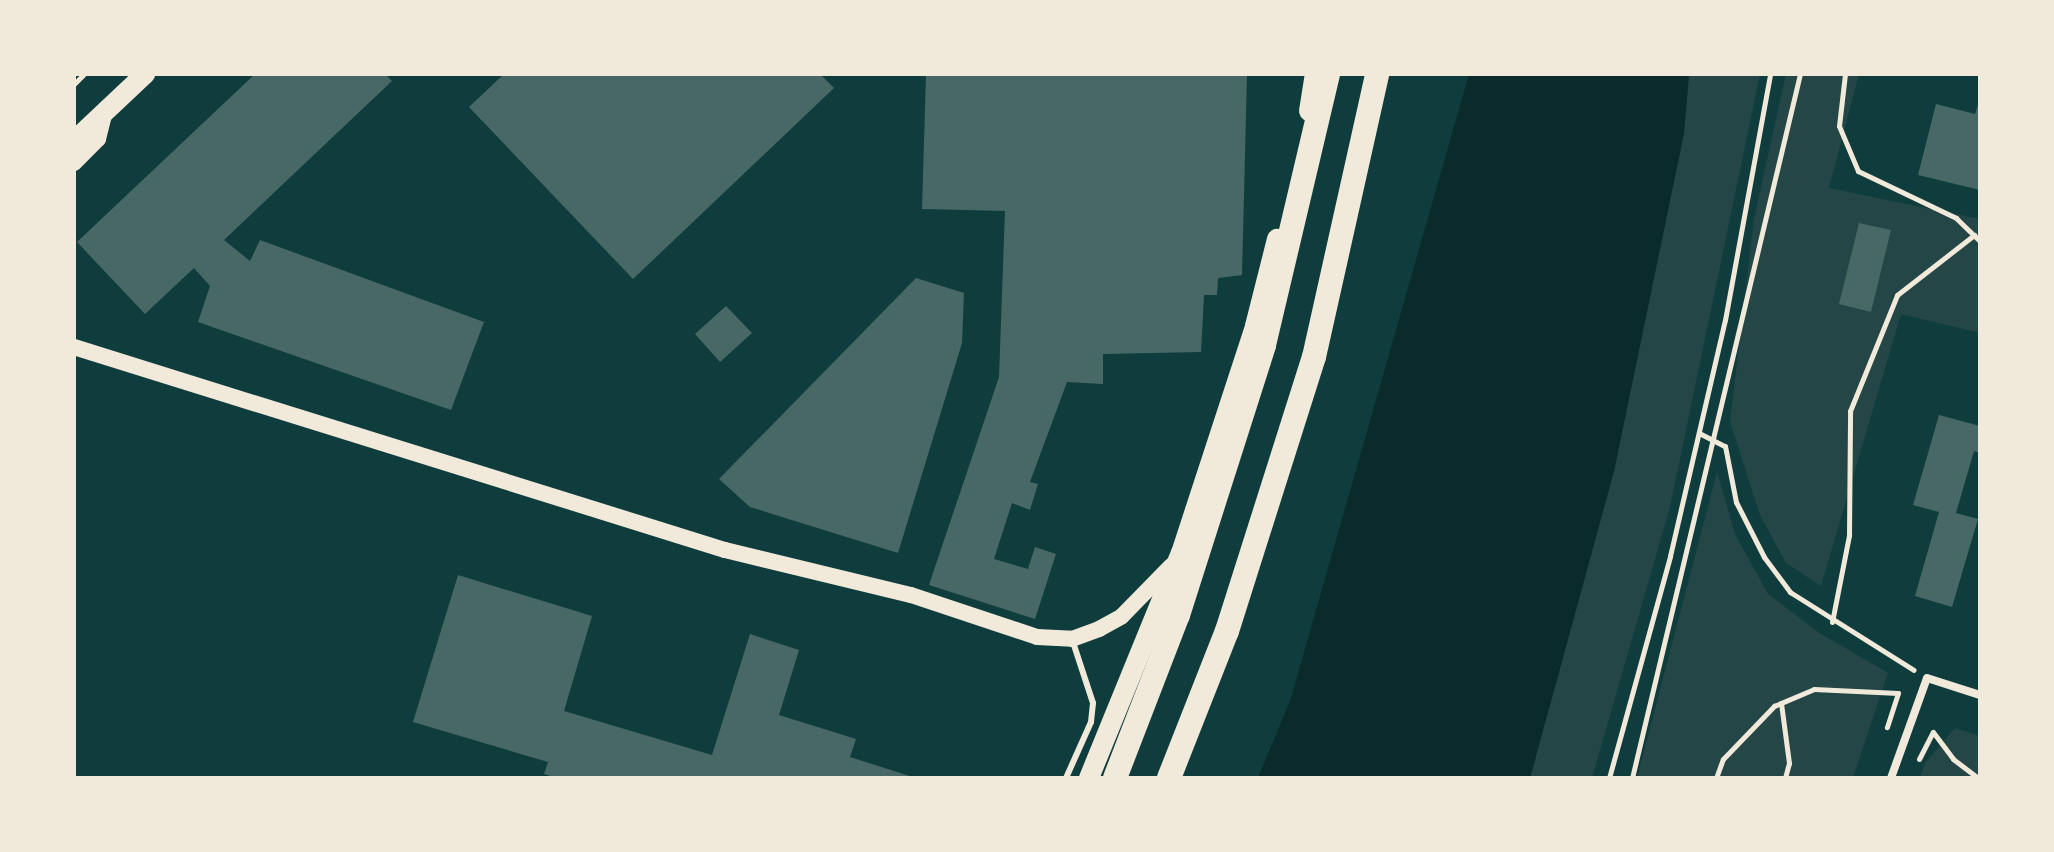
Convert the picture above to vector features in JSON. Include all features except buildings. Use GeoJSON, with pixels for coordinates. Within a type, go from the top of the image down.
{"type":"FeatureCollection","features":[{"type":"Feature","properties":{"kind":"highway"},"geometry":{"type":"LineString","coordinates":[[1115,778],[1178,615],[1264,345],[1328,74]]}},
{"type":"Feature","properties":{"kind":"highway"},"geometry":{"type":"LineString","coordinates":[[1169,778],[1227,631],[1314,357],[1377,74]]}},
{"type":"Feature","properties":{"kind":"main road"},"geometry":{"type":"LineString","coordinates":[[74,141],[145,74]]}},
{"type":"Feature","properties":{"kind":"main road"},"geometry":{"type":"LineString","coordinates":[[1089,778],[1181,553],[1255,326],[1315,74]]}},
{"type":"Feature","properties":{"kind":"main road"},"geometry":{"type":"LineString","coordinates":[[74,163],[98,139],[105,111]]}},
{"type":"Feature","properties":{"kind":"main road"},"geometry":{"type":"LineString","coordinates":[[74,347],[725,550],[911,595],[1037,637],[1072,639],[1122,616],[1181,553]]}},
{"type":"Feature","properties":{"kind":"street"},"geometry":{"type":"LineString","coordinates":[[1891,778],[1927,678],[1980,695]]}},
{"type":"Feature","properties":{"kind":"lane"},"geometry":{"type":"LineString","coordinates":[[1066,778],[1091,722],[1093,703],[1072,639]]}},
{"type":"Feature","properties":{"kind":"path"},"geometry":{"type":"LineString","coordinates":[[74,84],[84,74]]}},
{"type":"Feature","properties":{"kind":"path"},"geometry":{"type":"LineString","coordinates":[[1609,778],[1699,433],[1725,320],[1770,74]]}},
{"type":"Feature","properties":{"kind":"path"},"geometry":{"type":"LineString","coordinates":[[1632,778],[1800,74]]}},
{"type":"Feature","properties":{"kind":"path"},"geometry":{"type":"LineString","coordinates":[[1845,74],[1839,126],[1858,171],[1956,218],[1980,241]]}},
{"type":"Feature","properties":{"kind":"path"},"geometry":{"type":"LineString","coordinates":[[1832,622],[1849,535],[1850,411],[1897,295],[1974,235]]}},
{"type":"Feature","properties":{"kind":"path"},"geometry":{"type":"LineString","coordinates":[[1699,433],[1714,436],[1725,446],[1736,502],[1764,557],[1790,592],[1832,622],[1927,678]]}},
{"type":"Feature","properties":{"kind":"path"},"geometry":{"type":"LineString","coordinates":[[1716,778],[1723,759],[1781,703],[1814,689],[1898,693],[1885,735]]}},
{"type":"Feature","properties":{"kind":"path"},"geometry":{"type":"LineString","coordinates":[[1781,703],[1789,763],[1785,778]]}},
{"type":"Feature","properties":{"kind":"path"},"geometry":{"type":"LineString","coordinates":[[1916,767],[1933,732],[1953,759],[1978,778]]}},
{"type":"Feature","properties":{"kind":"shaded area"},"geometry":{"type":"Polygon","coordinates":[[[1469,74],[1689,74],[1684,133],[1614,471],[1530,778],[1258,778],[1291,698],[1469,74]]]}},
{"type":"Feature","properties":{"kind":"shaded area"},"geometry":{"type":"Polygon","coordinates":[[[1689,74],[1760,74],[1670,507],[1592,778],[1530,778],[1614,471],[1684,133],[1689,74]]]}},
{"type":"Feature","properties":{"kind":"shaded area"},"geometry":{"type":"Polygon","coordinates":[[[1786,74],[1859,74],[1829,188],[1980,219],[1980,333],[1901,314],[1821,586],[1786,563],[1760,515],[1730,422],[1754,219],[1786,74]]]}},
{"type":"Feature","properties":{"kind":"shaded area"},"geometry":{"type":"Polygon","coordinates":[[[1717,472],[1735,534],[1768,594],[1818,632],[1888,673],[1853,778],[1637,778],[1717,472]]]}},
{"type":"Feature","properties":{"kind":"shaded area"},"geometry":{"type":"Polygon","coordinates":[[[1955,728],[1980,736],[1980,778],[1920,778],[1925,763],[1955,728]]]}}]}
